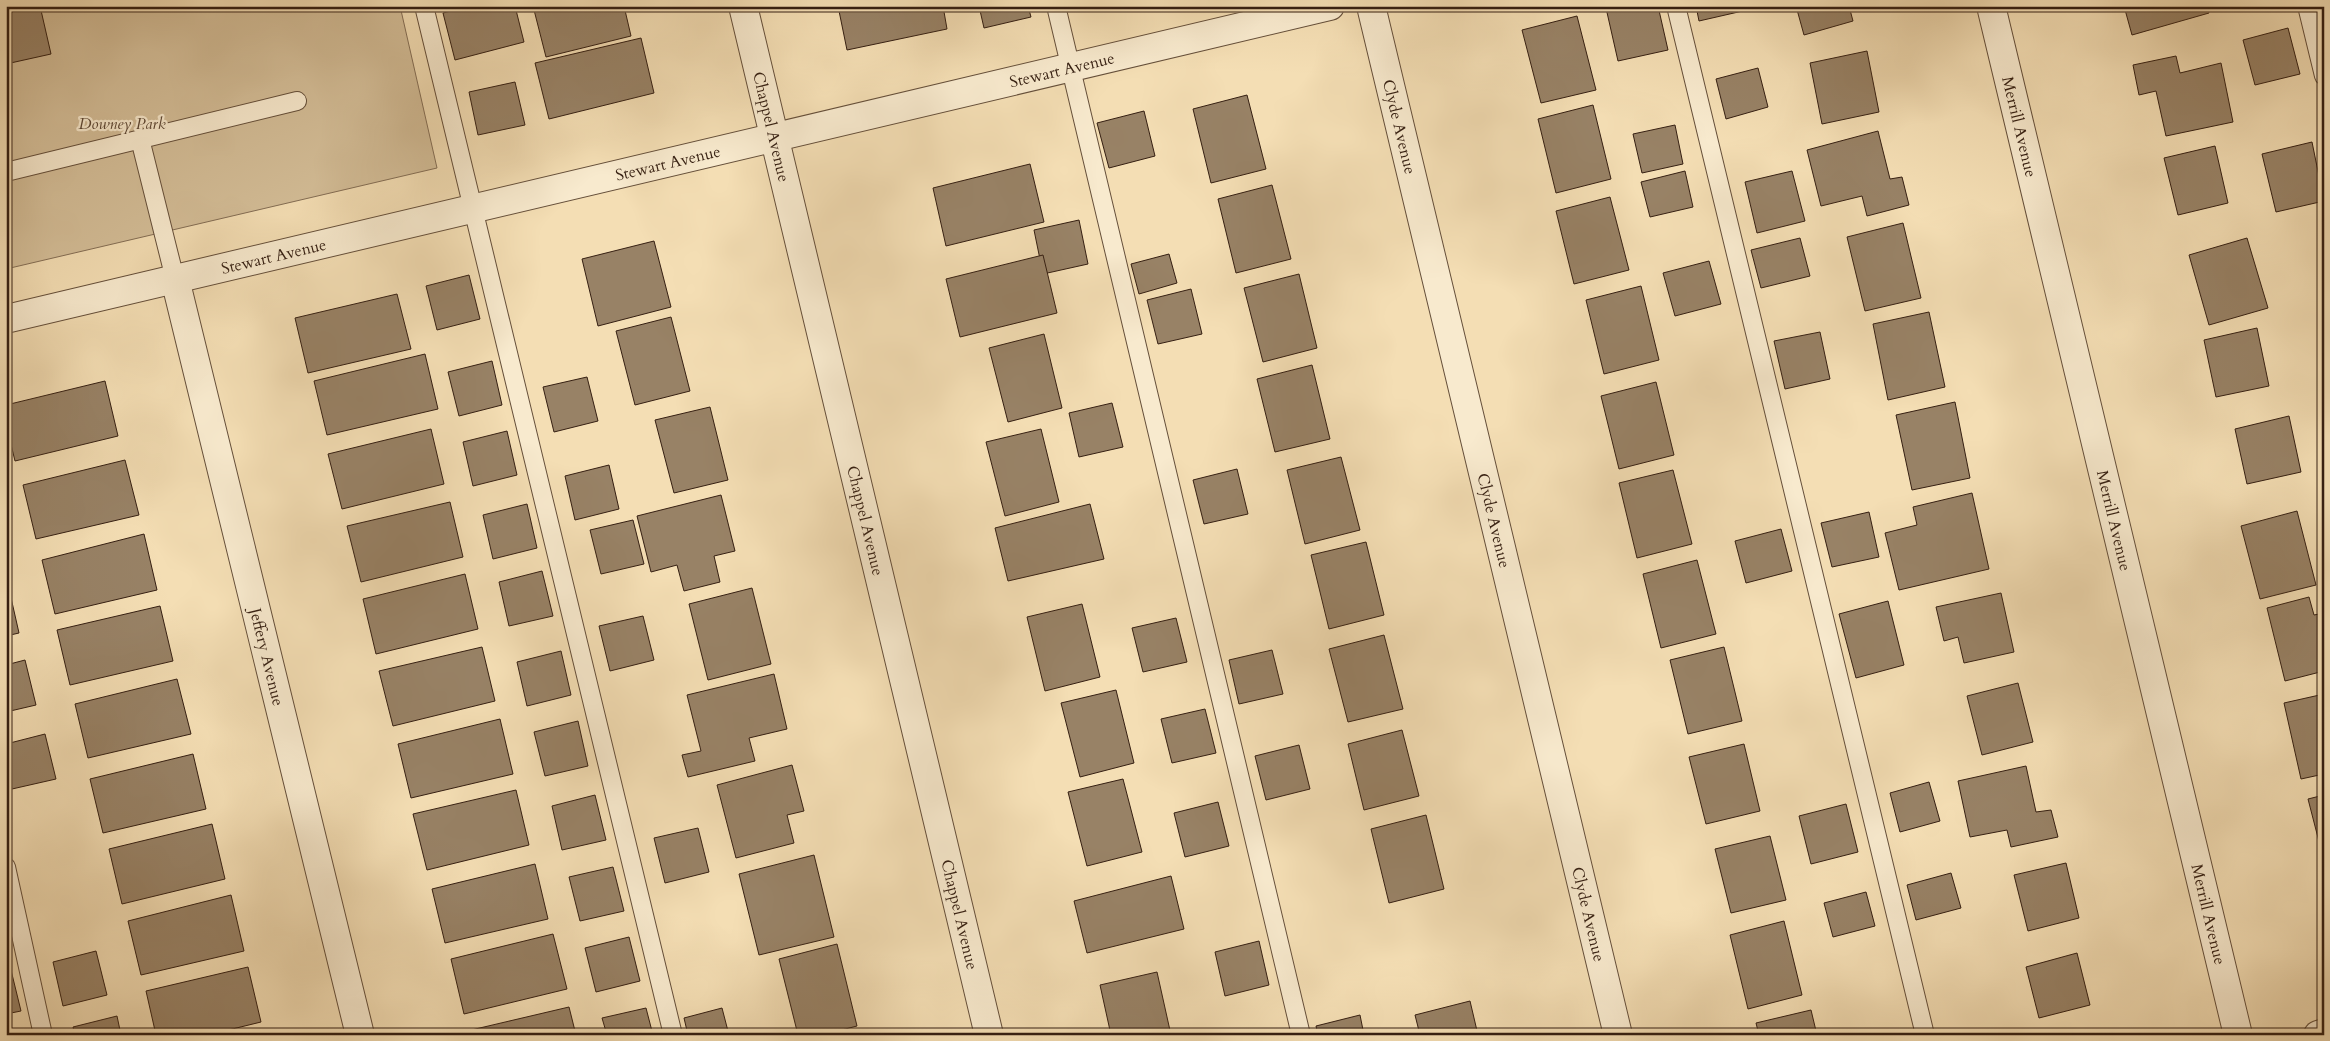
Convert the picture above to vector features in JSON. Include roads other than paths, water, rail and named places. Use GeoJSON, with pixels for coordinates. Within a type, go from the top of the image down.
{"type":"FeatureCollection","features":[{"type":"Feature","properties":{"kind":"street","name":"Chappel Avenue"},"geometry":{"type":"LineString","coordinates":[[744,6],[989,1035]]}},
{"type":"Feature","properties":{"kind":"street","name":"Stewart Avenue"},"geometry":{"type":"LineString","coordinates":[[6,319],[1330,6]]}},
{"type":"Feature","properties":{"kind":"street","name":"Clyde Avenue"},"geometry":{"type":"LineString","coordinates":[[1371,6],[1618,1035]]}},
{"type":"Feature","properties":{"kind":"street","name":"Merrill Avenue"},"geometry":{"type":"LineString","coordinates":[[1992,6],[2238,1035]]}},
{"type":"Feature","properties":{"kind":"street","name":"Jeffery Avenue"},"geometry":{"type":"LineString","coordinates":[[175,279],[360,1035]]}},
{"type":"Feature","properties":{"kind":"street"},"geometry":{"type":"LineString","coordinates":[[2318,1035],[2324,1033]]}},
{"type":"Feature","properties":{"kind":"lane"},"geometry":{"type":"LineString","coordinates":[[424,6],[673,1035]]}},
{"type":"Feature","properties":{"kind":"lane"},"geometry":{"type":"LineString","coordinates":[[1056,6],[1301,1035]]}},
{"type":"Feature","properties":{"kind":"lane"},"geometry":{"type":"LineString","coordinates":[[1676,6],[1925,1035]]}},
{"type":"Feature","properties":{"kind":"lane"},"geometry":{"type":"LineString","coordinates":[[2307,6],[2324,76]]}},
{"type":"Feature","properties":{"kind":"lane"},"geometry":{"type":"LineString","coordinates":[[6,172],[297,101]]}},
{"type":"Feature","properties":{"kind":"lane"},"geometry":{"type":"LineString","coordinates":[[140,139],[175,279]]}},
{"type":"Feature","properties":{"kind":"lane"},"geometry":{"type":"LineString","coordinates":[[6,867],[43,1035]]}},
{"type":"Feature","properties":{"kind":"park label","name":"Downey Park"},"geometry":{"type":"Point","coordinates":[122,123]}}]}
